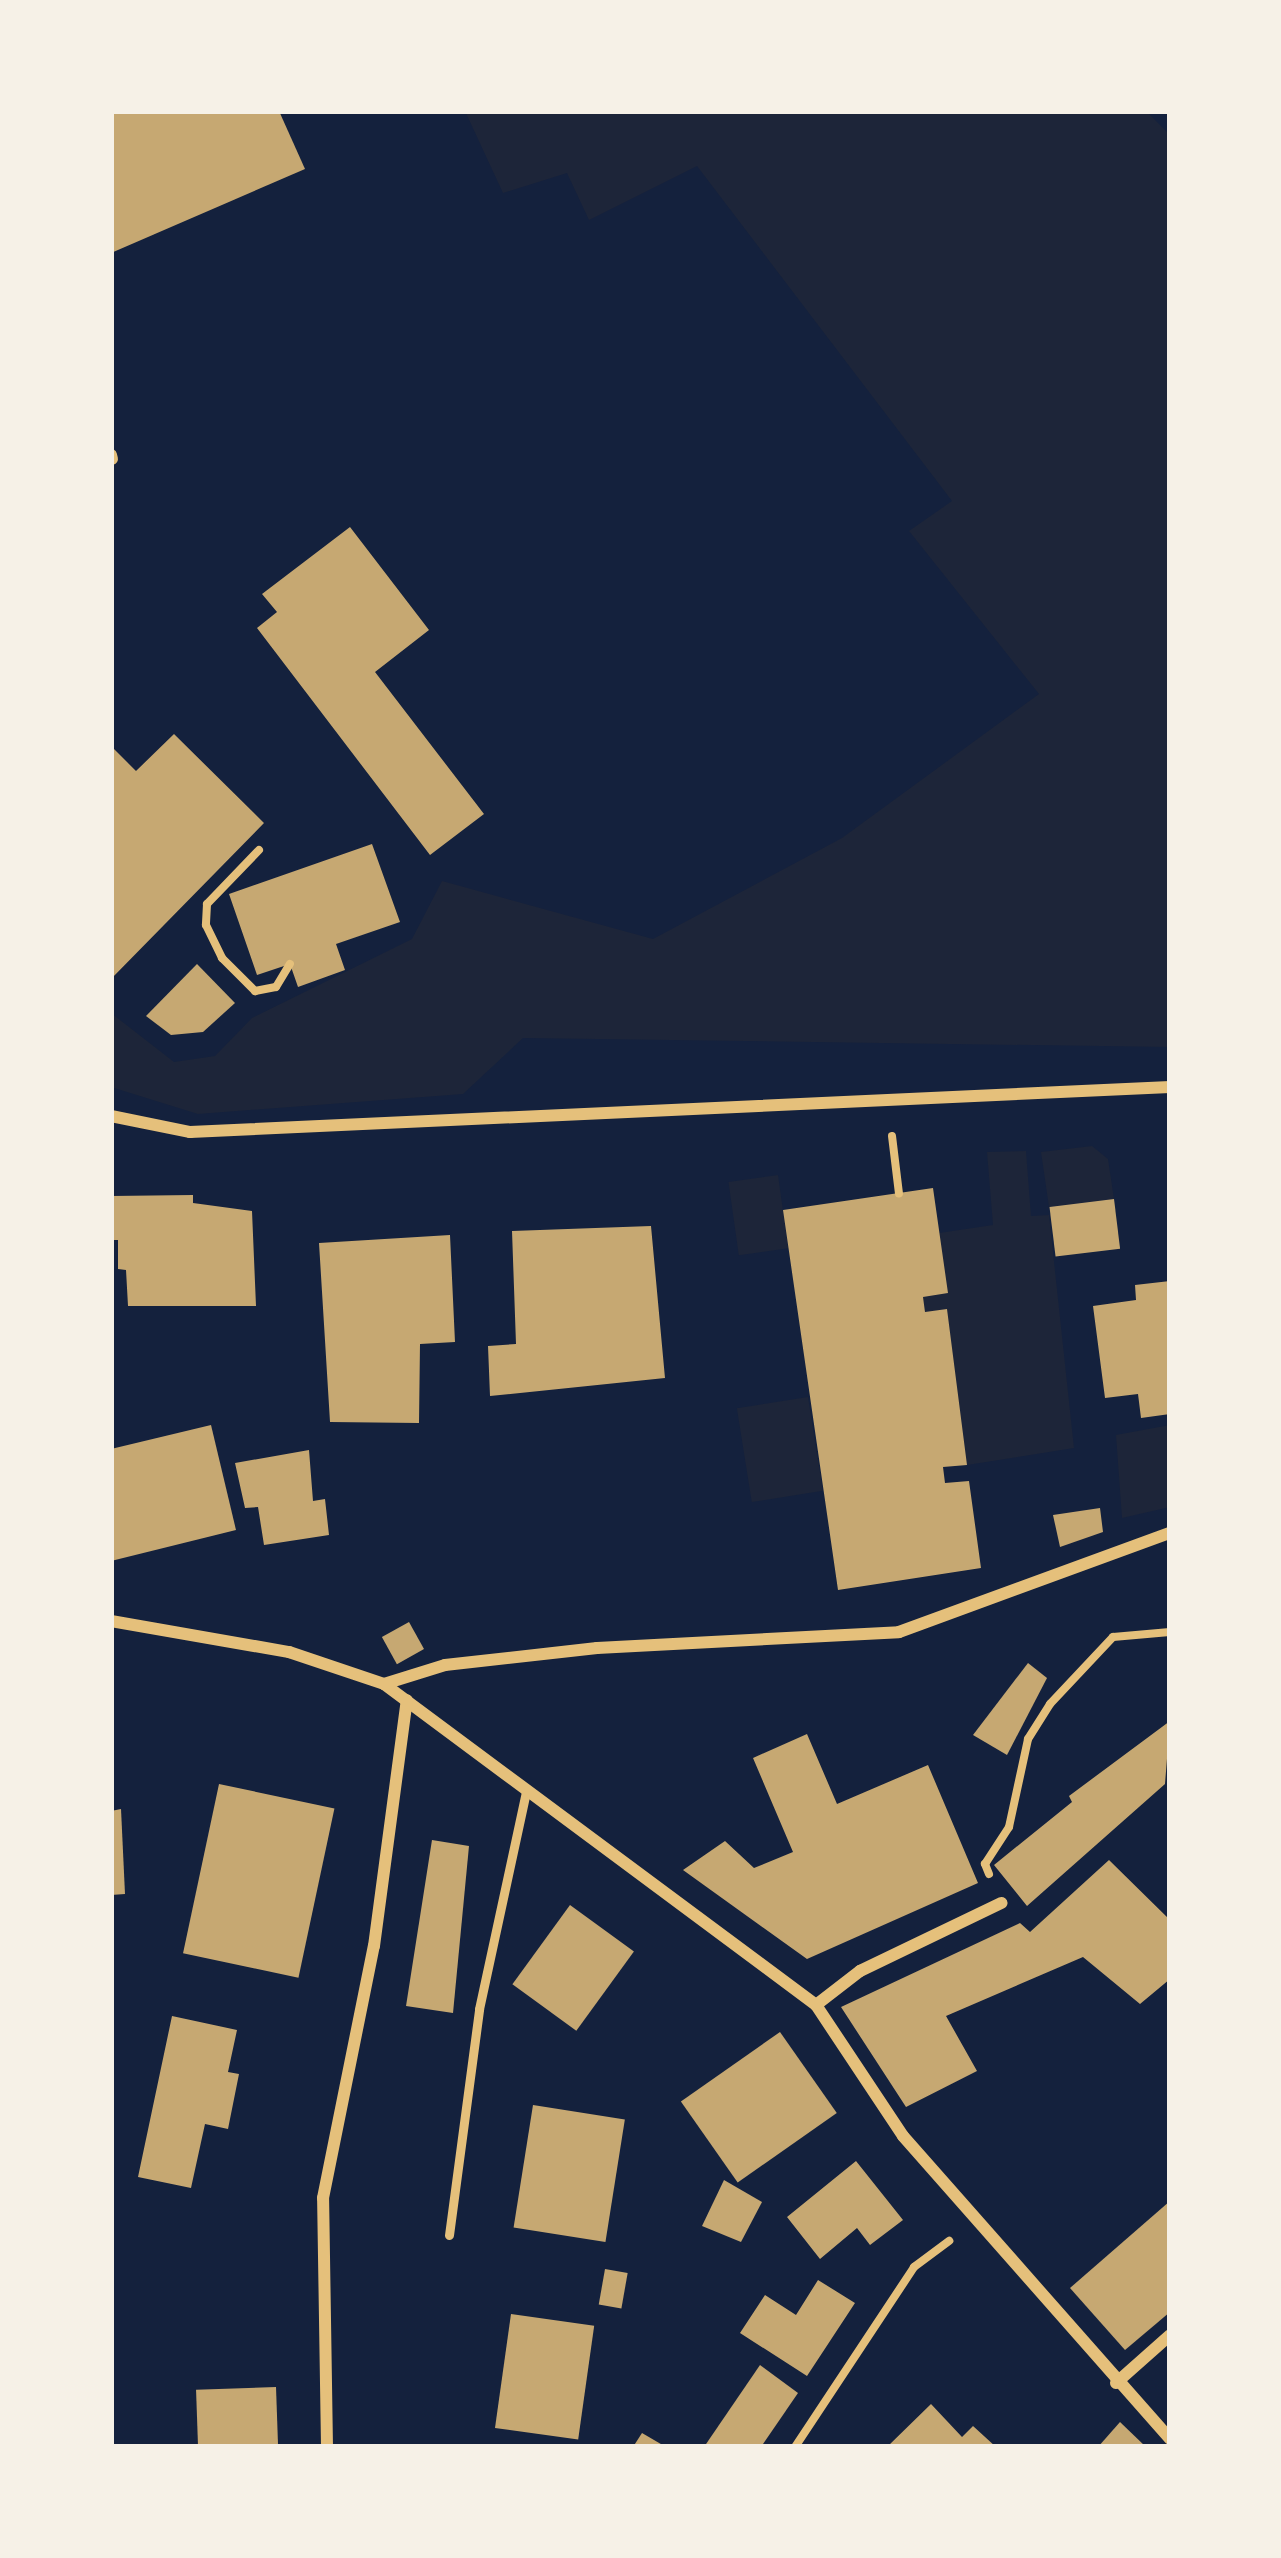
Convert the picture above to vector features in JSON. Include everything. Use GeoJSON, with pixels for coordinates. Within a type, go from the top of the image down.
{"type":"FeatureCollection","features":[{"type":"Feature","properties":{"kind":"street"},"geometry":{"type":"LineString","coordinates":[[111,1116],[190,1132],[1170,1087]]}},
{"type":"Feature","properties":{"kind":"street"},"geometry":{"type":"LineString","coordinates":[[384,1684],[445,1664],[575,1650],[899,1632],[1170,1533]]}},
{"type":"Feature","properties":{"kind":"street"},"geometry":{"type":"LineString","coordinates":[[111,1621],[289,1652],[384,1684],[816,2005],[903,2136],[1170,2439]]}},
{"type":"Feature","properties":{"kind":"street"},"geometry":{"type":"LineString","coordinates":[[327,2447],[323,2198],[374,1946],[407,1700]]}},
{"type":"Feature","properties":{"kind":"street"},"geometry":{"type":"LineString","coordinates":[[816,2005],[860,1971],[1001,1903]]}},
{"type":"Feature","properties":{"kind":"street"},"geometry":{"type":"LineString","coordinates":[[1116,2383],[1170,2335]]}},
{"type":"Feature","properties":{"kind":"lane"},"geometry":{"type":"LineString","coordinates":[[449,2235],[478,2009],[526,1792]]}},
{"type":"Feature","properties":{"kind":"path"},"geometry":{"type":"LineString","coordinates":[[259,850],[207,904],[206,925],[240,982],[255,991],[276,987],[290,964]]}},
{"type":"Feature","properties":{"kind":"path"},"geometry":{"type":"LineString","coordinates":[[888,1100],[899,1194]]}},
{"type":"Feature","properties":{"kind":"path"},"geometry":{"type":"LineString","coordinates":[[1001,1903],[985,1864],[1009,1827],[1028,1739],[1113,1637],[1170,1632]]}},
{"type":"Feature","properties":{"kind":"path"},"geometry":{"type":"LineString","coordinates":[[795,2447],[914,2267],[979,2218]]}},
{"type":"Feature","properties":{"kind":"shaded area"},"geometry":{"type":"Polygon","coordinates":[[[465,111],[1146,111],[1170,135],[1170,1047],[523,1038],[463,1094],[198,1114],[111,1087],[111,1013],[174,1062],[215,1056],[252,1018],[412,939],[442,881],[653,939],[842,838],[1039,694],[909,531],[952,501],[697,166],[589,220],[567,173],[503,193],[465,111]]]}},
{"type":"Feature","properties":{"kind":"shaded area"},"geometry":{"type":"Polygon","coordinates":[[[1092,1146],[1108,1159],[1114,1199],[1049,1207],[1041,1152],[1092,1146]]]}},
{"type":"Feature","properties":{"kind":"shaded area"},"geometry":{"type":"Polygon","coordinates":[[[1026,1151],[1031,1216],[1049,1215],[1074,1448],[967,1465],[947,1310],[925,1312],[923,1297],[947,1293],[939,1233],[993,1225],[987,1152],[1026,1151]]]}},
{"type":"Feature","properties":{"kind":"shaded area"},"geometry":{"type":"Polygon","coordinates":[[[778,1175],[788,1248],[739,1255],[728,1182],[778,1175]]]}},
{"type":"Feature","properties":{"kind":"shaded area"},"geometry":{"type":"Polygon","coordinates":[[[808,1397],[823,1491],[752,1502],[737,1408],[808,1397]]]}},
{"type":"Feature","properties":{"kind":"shaded area"},"geometry":{"type":"Polygon","coordinates":[[[1170,1425],[1170,1507],[1122,1518],[1116,1435],[1170,1425]]]}},
{"type":"Feature","properties":{"kind":"building"},"geometry":{"type":"Polygon","coordinates":[[[111,111],[279,111],[305,169],[111,253],[111,111]]]}},
{"type":"Feature","properties":{"kind":"building"},"geometry":{"type":"Polygon","coordinates":[[[350,527],[429,630],[375,672],[484,814],[430,855],[257,628],[277,612],[262,594],[350,527]]]}},
{"type":"Feature","properties":{"kind":"building"},"geometry":{"type":"Polygon","coordinates":[[[174,734],[264,823],[111,979],[111,746],[136,771],[174,734]]]}},
{"type":"Feature","properties":{"kind":"building"},"geometry":{"type":"Polygon","coordinates":[[[372,844],[400,922],[336,944],[345,970],[298,987],[290,964],[257,975],[229,894],[372,844]]]}},
{"type":"Feature","properties":{"kind":"building"},"geometry":{"type":"Polygon","coordinates":[[[197,964],[235,1003],[203,1032],[171,1035],[146,1016],[197,964]]]}},
{"type":"Feature","properties":{"kind":"building"},"geometry":{"type":"Polygon","coordinates":[[[933,1188],[948,1293],[923,1297],[925,1312],[947,1309],[967,1465],[943,1467],[945,1483],[969,1481],[981,1568],[838,1590],[783,1210],[933,1188]]]}},
{"type":"Feature","properties":{"kind":"building"},"geometry":{"type":"Polygon","coordinates":[[[193,1195],[193,1203],[252,1211],[256,1306],[128,1306],[126,1270],[118,1269],[118,1240],[111,1240],[111,1196],[193,1195]]]}},
{"type":"Feature","properties":{"kind":"building"},"geometry":{"type":"Polygon","coordinates":[[[1114,1199],[1120,1249],[1056,1257],[1049,1207],[1114,1199]]]}},
{"type":"Feature","properties":{"kind":"building"},"geometry":{"type":"Polygon","coordinates":[[[651,1226],[665,1378],[490,1396],[488,1346],[516,1344],[512,1231],[651,1226]]]}},
{"type":"Feature","properties":{"kind":"building"},"geometry":{"type":"Polygon","coordinates":[[[450,1235],[455,1342],[420,1344],[419,1423],[330,1422],[319,1243],[450,1235]]]}},
{"type":"Feature","properties":{"kind":"building"},"geometry":{"type":"Polygon","coordinates":[[[1170,1281],[1170,1414],[1141,1418],[1138,1394],[1105,1398],[1093,1306],[1136,1300],[1135,1285],[1170,1281]]]}},
{"type":"Feature","properties":{"kind":"building"},"geometry":{"type":"Polygon","coordinates":[[[211,1425],[236,1530],[111,1561],[111,1449],[211,1425]]]}},
{"type":"Feature","properties":{"kind":"building"},"geometry":{"type":"Polygon","coordinates":[[[309,1450],[313,1501],[325,1499],[329,1535],[264,1545],[258,1507],[245,1508],[235,1463],[309,1450]]]}},
{"type":"Feature","properties":{"kind":"building"},"geometry":{"type":"Polygon","coordinates":[[[1100,1508],[1103,1532],[1060,1547],[1053,1515],[1100,1508]]]}},
{"type":"Feature","properties":{"kind":"building"},"geometry":{"type":"Polygon","coordinates":[[[409,1622],[424,1649],[397,1664],[382,1637],[409,1622]]]}},
{"type":"Feature","properties":{"kind":"building"},"geometry":{"type":"Polygon","coordinates":[[[1028,1663],[1047,1678],[1007,1755],[973,1735],[1028,1663]]]}},
{"type":"Feature","properties":{"kind":"building"},"geometry":{"type":"Polygon","coordinates":[[[1170,1721],[1165,1784],[1027,1906],[994,1865],[1072,1802],[1069,1796],[1170,1721]]]}},
{"type":"Feature","properties":{"kind":"building"},"geometry":{"type":"Polygon","coordinates":[[[807,1734],[837,1804],[928,1765],[978,1883],[807,1959],[683,1870],[725,1841],[754,1868],[793,1852],[753,1758],[807,1734]]]}},
{"type":"Feature","properties":{"kind":"building"},"geometry":{"type":"Polygon","coordinates":[[[219,1784],[334,1809],[298,1978],[183,1953],[219,1784]]]}},
{"type":"Feature","properties":{"kind":"building"},"geometry":{"type":"Polygon","coordinates":[[[121,1809],[125,1894],[111,1895],[111,1811],[121,1809]]]}},
{"type":"Feature","properties":{"kind":"building"},"geometry":{"type":"Polygon","coordinates":[[[432,1840],[469,1846],[453,2013],[406,2006],[432,1840]]]}},
{"type":"Feature","properties":{"kind":"building"},"geometry":{"type":"Polygon","coordinates":[[[1109,1860],[1170,1920],[1170,1979],[1140,2004],[1083,1957],[946,2016],[977,2071],[906,2107],[841,2007],[1020,1923],[1030,1932],[1109,1860]]]}},
{"type":"Feature","properties":{"kind":"building"},"geometry":{"type":"Polygon","coordinates":[[[570,1905],[634,1951],[576,2031],[512,1984],[570,1905]]]}},
{"type":"Feature","properties":{"kind":"building"},"geometry":{"type":"Polygon","coordinates":[[[172,2016],[237,2030],[228,2072],[239,2074],[228,2129],[205,2124],[191,2188],[138,2177],[172,2016]]]}},
{"type":"Feature","properties":{"kind":"building"},"geometry":{"type":"Polygon","coordinates":[[[780,2032],[837,2113],[738,2182],[681,2101],[780,2032]]]}},
{"type":"Feature","properties":{"kind":"building"},"geometry":{"type":"Polygon","coordinates":[[[533,2105],[625,2120],[605,2242],[514,2227],[533,2105]]]}},
{"type":"Feature","properties":{"kind":"building"},"geometry":{"type":"Polygon","coordinates":[[[856,2161],[903,2220],[870,2245],[857,2228],[820,2259],[787,2217],[856,2161]]]}},
{"type":"Feature","properties":{"kind":"building"},"geometry":{"type":"Polygon","coordinates":[[[724,2180],[762,2202],[741,2242],[702,2226],[724,2180]]]}},
{"type":"Feature","properties":{"kind":"building"},"geometry":{"type":"Polygon","coordinates":[[[1170,2201],[1170,2312],[1125,2350],[1070,2288],[1170,2201]]]}},
{"type":"Feature","properties":{"kind":"building"},"geometry":{"type":"Polygon","coordinates":[[[605,2269],[628,2273],[621,2308],[599,2304],[605,2269]]]}},
{"type":"Feature","properties":{"kind":"building"},"geometry":{"type":"Polygon","coordinates":[[[818,2280],[855,2303],[807,2376],[740,2333],[765,2295],[796,2315],[818,2280]]]}},
{"type":"Feature","properties":{"kind":"building"},"geometry":{"type":"Polygon","coordinates":[[[511,2314],[594,2326],[578,2440],[495,2428],[511,2314]]]}},
{"type":"Feature","properties":{"kind":"building"},"geometry":{"type":"Polygon","coordinates":[[[760,2365],[798,2393],[761,2447],[704,2447],[760,2365]]]}},
{"type":"Feature","properties":{"kind":"building"},"geometry":{"type":"Polygon","coordinates":[[[276,2387],[278,2447],[198,2447],[196,2390],[276,2387]]]}},
{"type":"Feature","properties":{"kind":"building"},"geometry":{"type":"Polygon","coordinates":[[[931,2404],[962,2437],[973,2426],[996,2447],[887,2447],[931,2404]]]}},
{"type":"Feature","properties":{"kind":"building"},"geometry":{"type":"Polygon","coordinates":[[[1120,2422],[1146,2447],[1098,2447],[1120,2422]]]}},
{"type":"Feature","properties":{"kind":"building"},"geometry":{"type":"Polygon","coordinates":[[[642,2433],[666,2447],[633,2447],[642,2433]]]}}]}
